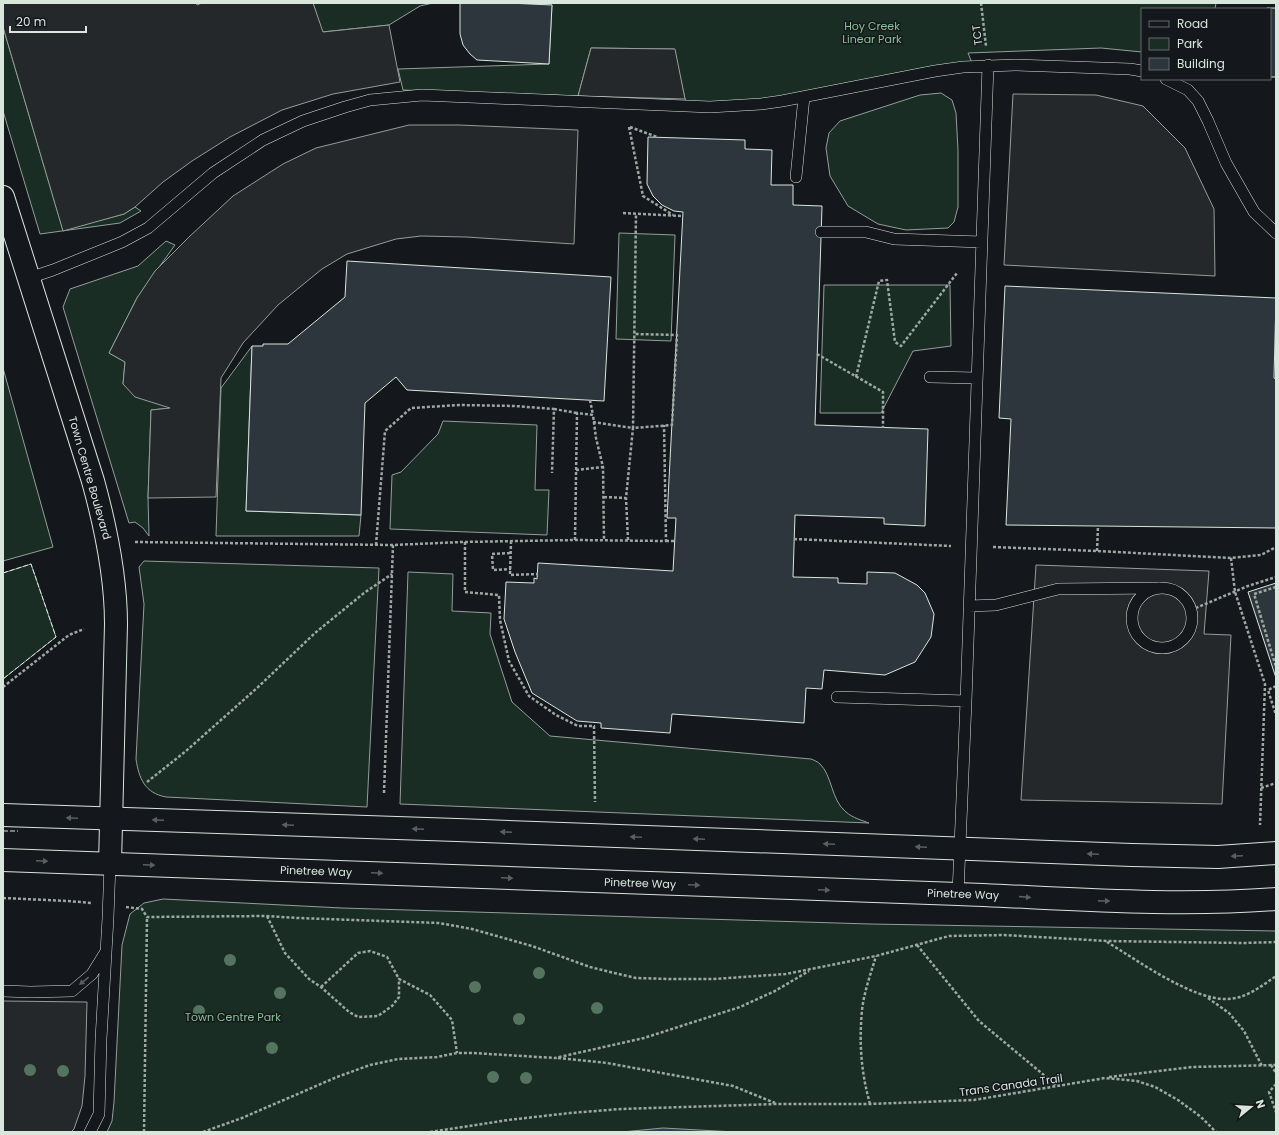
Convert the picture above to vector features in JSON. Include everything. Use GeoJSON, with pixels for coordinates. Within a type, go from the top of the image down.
{"type":"FeatureCollection","features":[{"type":"Feature","properties":{"kind":"main road","name":"Town Centre Boulevard"},"geometry":{"type":"LineString","coordinates":[[3,197],[95,488],[114,574],[116,593],[116,624],[110,864]]}},
{"type":"Feature","properties":{"kind":"main road"},"geometry":{"type":"LineString","coordinates":[[3,815],[960,849],[1196,856],[1232,856],[1276,853]]}},
{"type":"Feature","properties":{"kind":"main road","name":"Pinetree Way"},"geometry":{"type":"LineString","coordinates":[[3,860],[958,894],[1065,900],[1235,902],[1276,899]]}},
{"type":"Feature","properties":{"kind":"lane"},"geometry":{"type":"LineString","coordinates":[[958,894],[988,66]]}},
{"type":"Feature","properties":{"kind":"lane"},"geometry":{"type":"LineString","coordinates":[[29,278],[53,270],[144,231],[213,173],[263,140],[303,121],[370,100],[422,95],[710,107],[761,104],[935,71],[988,66],[1130,68],[1141,71]]}},
{"type":"Feature","properties":{"kind":"lane"},"geometry":{"type":"LineString","coordinates":[[1168,80],[1188,90],[1198,101],[1226,163],[1254,212],[1276,233]]}},
{"type":"Feature","properties":{"kind":"lane"},"geometry":{"type":"LineString","coordinates":[[796,177],[804,97]]}},
{"type":"Feature","properties":{"kind":"lane"},"geometry":{"type":"LineString","coordinates":[[821,232],[866,232],[894,239],[982,242]]}},
{"type":"Feature","properties":{"kind":"lane"},"geometry":{"type":"LineString","coordinates":[[930,377],[977,378]]}},
{"type":"Feature","properties":{"kind":"lane"},"geometry":{"type":"LineString","coordinates":[[969,606],[996,605],[1058,589],[1159,588],[1169,589],[1179,593],[1186,601],[1191,610],[1192,620],[1190,630],[1186,637],[1178,644],[1170,648],[1151,646],[1143,641],[1133,626],[1132,616],[1135,606],[1141,597],[1149,591],[1159,588]]}},
{"type":"Feature","properties":{"kind":"lane"},"geometry":{"type":"LineString","coordinates":[[837,697],[966,701]]}},
{"type":"Feature","properties":{"kind":"lane"},"geometry":{"type":"LineString","coordinates":[[90,1132],[99,1114],[101,1039],[107,950],[110,864]]}},
{"type":"Feature","properties":{"kind":"lane"},"geometry":{"type":"LineString","coordinates":[[3,991],[72,991],[92,974],[107,950]]}},
{"type":"Feature","properties":{"kind":"path","name":"TCT"},"geometry":{"type":"LineString","coordinates":[[981,3],[988,66]]}},
{"type":"Feature","properties":{"kind":"path"},"geometry":{"type":"LineString","coordinates":[[657,137],[629,127],[643,196],[673,215]]}},
{"type":"Feature","properties":{"kind":"path"},"geometry":{"type":"LineString","coordinates":[[622,214],[683,216]]}},
{"type":"Feature","properties":{"kind":"path"},"geometry":{"type":"LineString","coordinates":[[628,540],[626,498],[633,428],[636,214]]}},
{"type":"Feature","properties":{"kind":"path"},"geometry":{"type":"LineString","coordinates":[[856,377],[879,281],[887,280],[895,342],[900,346],[957,273]]}},
{"type":"Feature","properties":{"kind":"path"},"geometry":{"type":"LineString","coordinates":[[593,422],[633,428],[672,425],[677,335],[634,334]]}},
{"type":"Feature","properties":{"kind":"path"},"geometry":{"type":"LineString","coordinates":[[817,354],[882,392],[883,428]]}},
{"type":"Feature","properties":{"kind":"path"},"geometry":{"type":"LineString","coordinates":[[590,400],[593,422],[603,467],[604,540]]}},
{"type":"Feature","properties":{"kind":"path"},"geometry":{"type":"LineString","coordinates":[[376,545],[385,431],[411,408],[459,405],[515,406],[554,409],[593,416]]}},
{"type":"Feature","properties":{"kind":"path"},"geometry":{"type":"LineString","coordinates":[[552,473],[554,409]]}},
{"type":"Feature","properties":{"kind":"path"},"geometry":{"type":"LineString","coordinates":[[575,540],[577,413]]}},
{"type":"Feature","properties":{"kind":"path"},"geometry":{"type":"LineString","coordinates":[[664,425],[666,541]]}},
{"type":"Feature","properties":{"kind":"path"},"geometry":{"type":"LineString","coordinates":[[576,470],[603,467]]}},
{"type":"Feature","properties":{"kind":"path"},"geometry":{"type":"LineString","coordinates":[[604,497],[626,498]]}},
{"type":"Feature","properties":{"kind":"path"},"geometry":{"type":"LineString","coordinates":[[1097,551],[1098,526]]}},
{"type":"Feature","properties":{"kind":"path"},"geometry":{"type":"LineString","coordinates":[[135,542],[393,545],[575,540],[674,541]]}},
{"type":"Feature","properties":{"kind":"path"},"geometry":{"type":"LineString","coordinates":[[794,540],[951,546]]}},
{"type":"Feature","properties":{"kind":"path"},"geometry":{"type":"LineString","coordinates":[[511,541],[510,575],[538,574]]}},
{"type":"Feature","properties":{"kind":"path"},"geometry":{"type":"LineString","coordinates":[[465,542],[465,592],[499,595],[500,620],[509,661],[529,696],[556,715],[578,726],[594,726],[595,802]]}},
{"type":"Feature","properties":{"kind":"path"},"geometry":{"type":"LineString","coordinates":[[384,793],[393,545]]}},
{"type":"Feature","properties":{"kind":"path"},"geometry":{"type":"LineString","coordinates":[[993,547],[1231,558],[1261,555],[1276,547]]}},
{"type":"Feature","properties":{"kind":"path"},"geometry":{"type":"LineString","coordinates":[[510,553],[492,554],[493,570],[511,569]]}},
{"type":"Feature","properties":{"kind":"path"},"geometry":{"type":"LineString","coordinates":[[1231,558],[1235,592],[1265,684],[1260,825]]}},
{"type":"Feature","properties":{"kind":"path"},"geometry":{"type":"LineString","coordinates":[[147,782],[257,688],[315,633],[364,592],[392,574]]}},
{"type":"Feature","properties":{"kind":"path"},"geometry":{"type":"LineString","coordinates":[[1191,610],[1276,577]]}},
{"type":"Feature","properties":{"kind":"path"},"geometry":{"type":"LineString","coordinates":[[1276,587],[1254,594],[1276,667]]}},
{"type":"Feature","properties":{"kind":"path"},"geometry":{"type":"LineString","coordinates":[[3,687],[69,635],[84,629]]}},
{"type":"Feature","properties":{"kind":"path"},"geometry":{"type":"LineString","coordinates":[[1276,686],[1268,690],[1276,715]]}},
{"type":"Feature","properties":{"kind":"path"},"geometry":{"type":"LineString","coordinates":[[1261,788],[1276,783]]}},
{"type":"Feature","properties":{"kind":"path"},"geometry":{"type":"LineString","coordinates":[[3,898],[68,901]]}},
{"type":"Feature","properties":{"kind":"path"},"geometry":{"type":"LineString","coordinates":[[142,909],[147,917],[144,1132]]}},
{"type":"Feature","properties":{"kind":"path"},"geometry":{"type":"LineString","coordinates":[[147,917],[266,916],[439,923],[472,929],[532,946],[590,967],[636,978],[670,979],[734,978],[786,974],[876,956],[949,936],[996,935],[1106,941],[1235,943],[1276,942]]}},
{"type":"Feature","properties":{"kind":"path"},"geometry":{"type":"LineString","coordinates":[[266,916],[285,953],[309,979],[321,987],[349,1012],[358,1017],[378,1016],[392,1006],[399,997],[399,979],[387,957],[370,951],[358,953],[321,987]]}},
{"type":"Feature","properties":{"kind":"path"},"geometry":{"type":"LineString","coordinates":[[1106,941],[1163,976],[1206,997],[1228,1013],[1244,1031],[1262,1066]]}},
{"type":"Feature","properties":{"kind":"path"},"geometry":{"type":"LineString","coordinates":[[917,945],[979,1021],[1057,1087]]}},
{"type":"Feature","properties":{"kind":"path"},"geometry":{"type":"LineString","coordinates":[[870,1104],[861,1063],[862,1009],[876,956]]}},
{"type":"Feature","properties":{"kind":"path"},"geometry":{"type":"LineString","coordinates":[[555,1058],[644,1038],[740,1007],[775,991],[811,970]]}},
{"type":"Feature","properties":{"kind":"path"},"geometry":{"type":"LineString","coordinates":[[1206,997],[1227,999],[1241,997],[1276,976]]}},
{"type":"Feature","properties":{"kind":"path"},"geometry":{"type":"LineString","coordinates":[[399,979],[430,995],[452,1020],[457,1054]]}},
{"type":"Feature","properties":{"kind":"path"},"geometry":{"type":"LineString","coordinates":[[203,1132],[242,1118],[370,1065],[398,1059],[473,1053],[607,1063],[733,1086],[777,1104]]}},
{"type":"Feature","properties":{"kind":"path"},"geometry":{"type":"LineString","coordinates":[[1271,1065],[1276,1073]]}},
{"type":"Feature","properties":{"kind":"path"},"geometry":{"type":"LineString","coordinates":[[1105,1078],[1192,1067],[1276,1065]]}},
{"type":"Feature","properties":{"kind":"path","name":"Trans Canada Trail"},"geometry":{"type":"LineString","coordinates":[[430,1132],[508,1120],[621,1109],[777,1104],[870,1104],[974,1100],[1105,1078],[1137,1081],[1155,1087],[1178,1100],[1201,1117],[1216,1132]]}},
{"type":"Feature","properties":{"kind":"path"},"geometry":{"type":"LineString","coordinates":[[1276,1084],[1269,1092],[1276,1112]]}},
{"type":"Feature","properties":{"kind":"green space"},"geometry":{"type":"Polygon","coordinates":[[[313,3],[433,3],[420,6],[389,25],[322,32],[313,3]]]}},
{"type":"Feature","properties":{"kind":"green space","name":"Hoy Creek Linear Park"},"geometry":{"type":"Polygon","coordinates":[[[508,3],[1216,3],[1215,8],[1141,8],[1141,52],[1101,48],[968,53],[974,68],[743,105],[688,102],[685,99],[674,49],[591,48],[578,96],[403,90],[398,69],[549,64],[552,5],[508,3]]]}},
{"type":"Feature","properties":{"kind":"green space"},"geometry":{"type":"Polygon","coordinates":[[[3,27],[63,230],[124,214],[135,207],[141,211],[120,223],[40,234],[3,111],[3,27]]]}},
{"type":"Feature","properties":{"kind":"green space"},"geometry":{"type":"Polygon","coordinates":[[[941,93],[952,100],[956,113],[958,150],[958,207],[954,222],[948,228],[906,230],[878,224],[848,206],[830,176],[826,148],[829,133],[840,121],[920,95],[941,93]]]}},
{"type":"Feature","properties":{"kind":"green space"},"geometry":{"type":"Polygon","coordinates":[[[619,233],[675,235],[671,341],[616,339],[619,233]]]}},
{"type":"Feature","properties":{"kind":"green space"},"geometry":{"type":"Polygon","coordinates":[[[166,241],[175,245],[137,298],[109,353],[125,362],[123,384],[171,408],[151,410],[148,498],[149,536],[143,528],[135,522],[129,523],[63,307],[70,289],[138,266],[166,241]]]}},
{"type":"Feature","properties":{"kind":"green space"},"geometry":{"type":"Polygon","coordinates":[[[824,285],[950,285],[951,346],[913,351],[881,413],[820,413],[824,285]]]}},
{"type":"Feature","properties":{"kind":"green space"},"geometry":{"type":"Polygon","coordinates":[[[252,346],[246,511],[361,515],[359,536],[216,536],[221,388],[252,346]]]}},
{"type":"Feature","properties":{"kind":"green space"},"geometry":{"type":"Polygon","coordinates":[[[3,368],[53,547],[3,561],[3,368]]]}},
{"type":"Feature","properties":{"kind":"green space"},"geometry":{"type":"Polygon","coordinates":[[[443,421],[537,425],[535,490],[549,490],[547,535],[390,529],[392,475],[401,472],[438,434],[443,421]]]}},
{"type":"Feature","properties":{"kind":"green space"},"geometry":{"type":"Polygon","coordinates":[[[144,561],[379,568],[367,807],[166,797],[153,792],[144,784],[139,773],[136,759],[144,604],[139,567],[144,561]]]}},
{"type":"Feature","properties":{"kind":"green space"},"geometry":{"type":"Polygon","coordinates":[[[31,564],[56,637],[3,679],[3,573],[31,564]]]}},
{"type":"Feature","properties":{"kind":"green space"},"geometry":{"type":"Polygon","coordinates":[[[408,572],[453,574],[452,611],[491,613],[490,634],[512,702],[550,736],[811,759],[819,763],[824,769],[837,801],[841,807],[851,816],[869,823],[400,804],[408,572]]]}},
{"type":"Feature","properties":{"kind":"green space","name":"Town Centre Park"},"geometry":{"type":"Polygon","coordinates":[[[163,899],[342,908],[870,924],[1276,931],[1276,1132],[107,1132],[112,1121],[114,1102],[122,945],[130,914],[144,903],[163,899]]]}},
{"type":"Feature","properties":{"kind":"shaded area"},"geometry":{"type":"Polygon","coordinates":[[[3,3],[196,3],[197,5],[202,3],[313,3],[323,32],[389,25],[400,82],[333,94],[282,110],[230,137],[192,161],[163,182],[135,207],[124,214],[63,231],[3,27],[3,3]]]}},
{"type":"Feature","properties":{"kind":"shaded area"},"geometry":{"type":"Polygon","coordinates":[[[591,48],[675,49],[685,99],[578,96],[591,48]]]}},
{"type":"Feature","properties":{"kind":"shaded area"},"geometry":{"type":"Polygon","coordinates":[[[1013,94],[1096,95],[1143,106],[1185,148],[1214,209],[1215,276],[1004,265],[1013,94]]]}},
{"type":"Feature","properties":{"kind":"shaded area"},"geometry":{"type":"Polygon","coordinates":[[[409,125],[459,125],[578,130],[574,244],[466,237],[421,236],[396,239],[347,254],[322,269],[278,305],[243,343],[221,378],[216,497],[148,498],[151,410],[170,408],[135,397],[123,384],[125,362],[109,353],[137,298],[155,271],[233,196],[283,164],[316,148],[409,125]]]}},
{"type":"Feature","properties":{"kind":"shaded area"},"geometry":{"type":"Polygon","coordinates":[[[1036,565],[1209,571],[1204,634],[1231,635],[1222,804],[1021,800],[1036,565]]]}},
{"type":"Feature","properties":{"kind":"shaded area"},"geometry":{"type":"Polygon","coordinates":[[[3,1001],[87,1002],[85,1076],[82,1106],[74,1129],[71,1132],[3,1132],[3,1001]]]}},
{"type":"Feature","properties":{"kind":"water"},"geometry":{"type":"Polygon","coordinates":[[[663,1128],[735,1132],[622,1132],[663,1128]]]}},
{"type":"Feature","properties":{"kind":"building"},"geometry":{"type":"Polygon","coordinates":[[[460,3],[552,5],[549,64],[477,60],[463,45],[460,34],[460,3]]]}},
{"type":"Feature","properties":{"kind":"building"},"geometry":{"type":"Polygon","coordinates":[[[1271,8],[1276,8],[1276,77],[1271,77],[1271,8]]]}},
{"type":"Feature","properties":{"kind":"building"},"geometry":{"type":"Polygon","coordinates":[[[648,137],[745,140],[745,149],[772,150],[771,185],[793,185],[793,205],[822,206],[815,425],[928,429],[925,526],[884,524],[884,518],[795,515],[793,577],[838,578],[838,583],[867,584],[867,572],[895,573],[917,585],[925,593],[934,614],[931,637],[915,662],[885,675],[824,670],[822,689],[806,688],[804,723],[672,714],[670,733],[601,728],[601,723],[577,721],[532,693],[515,652],[504,619],[506,582],[534,583],[534,578],[537,579],[538,563],[673,571],[676,518],[667,518],[683,212],[674,211],[662,205],[653,196],[647,184],[648,137]]]}},
{"type":"Feature","properties":{"kind":"building"},"geometry":{"type":"Polygon","coordinates":[[[347,261],[611,277],[604,401],[407,390],[396,377],[365,403],[361,515],[246,511],[252,346],[263,346],[263,344],[288,344],[345,297],[347,261]]]}},
{"type":"Feature","properties":{"kind":"building"},"geometry":{"type":"Polygon","coordinates":[[[1005,286],[1276,298],[1274,378],[1276,379],[1276,528],[1006,525],[1011,419],[999,418],[1005,286]]]}},
{"type":"Feature","properties":{"kind":"building"},"geometry":{"type":"Polygon","coordinates":[[[1276,583],[1276,678],[1248,592],[1276,583]]]}},
{"type":"Feature","properties":{"kind":"fence"},"geometry":{"type":"LineString","coordinates":[[3,573],[31,564],[56,637],[3,679]]}},
{"type":"Feature","properties":{"kind":"fence"},"geometry":{"type":"LineString","coordinates":[[3,831],[18,831]]}}]}
